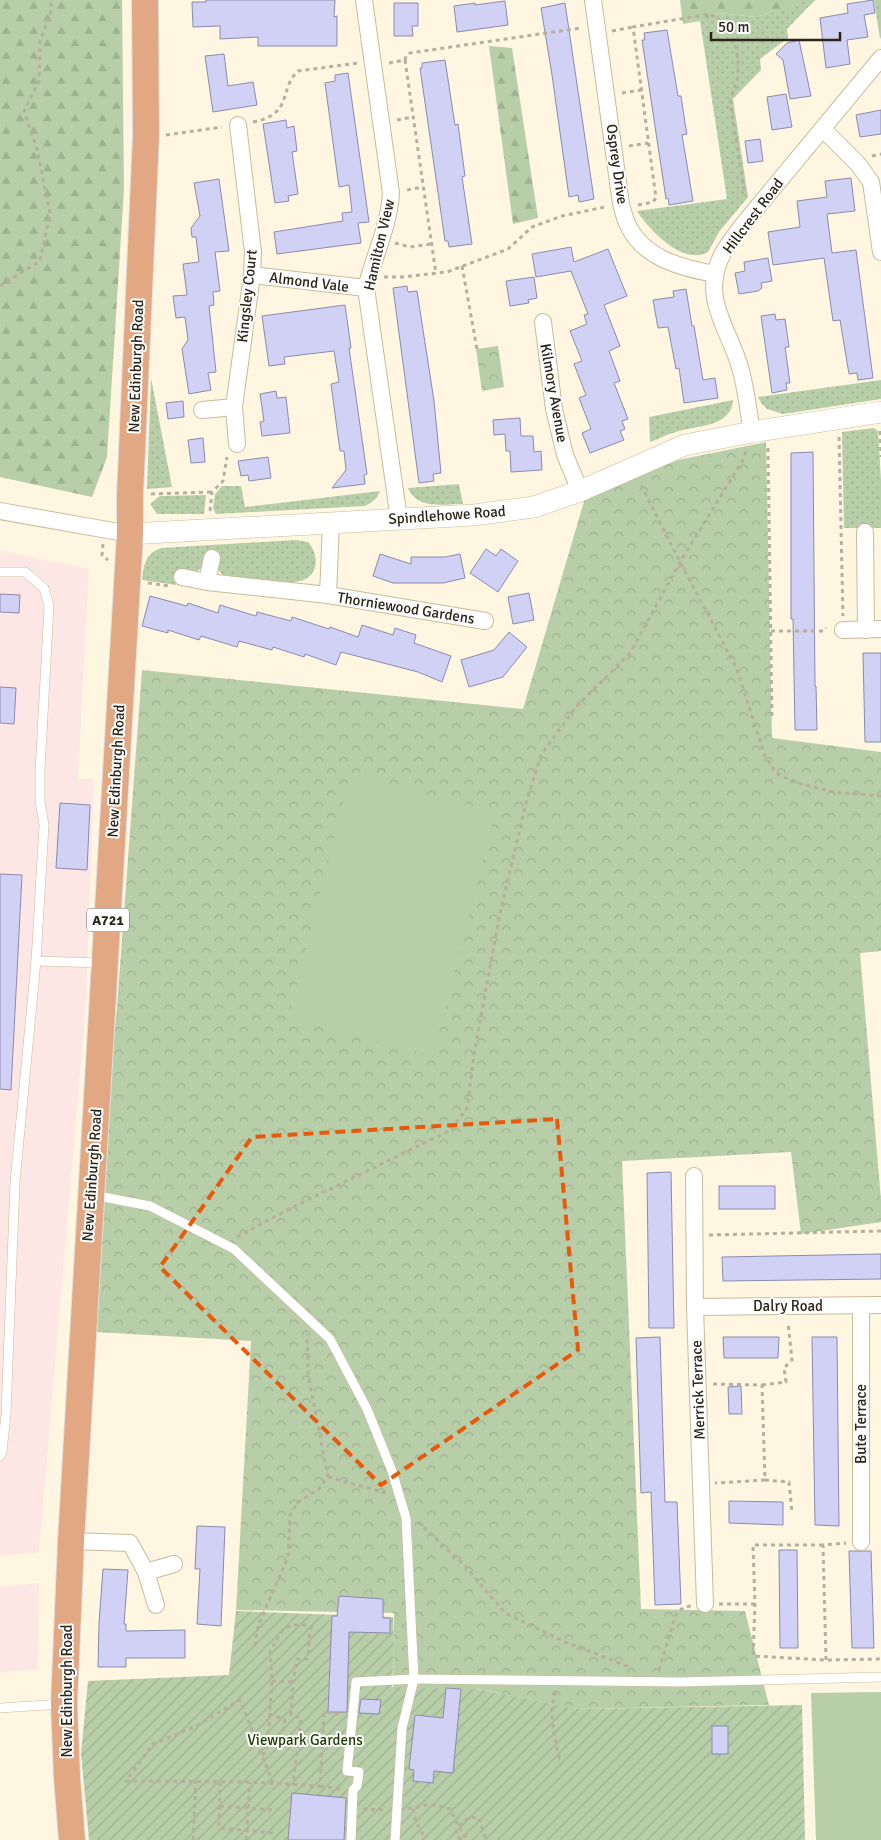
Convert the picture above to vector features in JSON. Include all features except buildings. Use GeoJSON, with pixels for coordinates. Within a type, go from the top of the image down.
{"type":"FeatureCollection","features":[{"type":"Feature","properties":{"kind":"main road","name":"New Edinburgh Road"},"geometry":{"type":"LineString","coordinates":[[72,1840],[64,1704],[90,1194],[106,964],[130,534],[130,495],[146,135],[145,0]]}},
{"type":"Feature","properties":{"kind":"street","name":"Hamilton View"},"geometry":{"type":"LineString","coordinates":[[364,0],[380,63],[391,192],[387,224],[367,282],[399,519]]}},
{"type":"Feature","properties":{"kind":"street","name":"Osprey Drive"},"geometry":{"type":"LineString","coordinates":[[593,0],[604,32],[628,205],[627,223],[637,239],[649,250],[666,261],[692,270],[715,274]]}},
{"type":"Feature","properties":{"kind":"street","name":"Hillcrest Road"},"geometry":{"type":"LineString","coordinates":[[760,431],[739,363],[718,312],[713,292],[715,274],[722,255],[748,218],[881,58]]}},
{"type":"Feature","properties":{"kind":"street","name":"Kingsley Court"},"geometry":{"type":"LineString","coordinates":[[237,444],[234,407],[252,275],[253,252],[238,125]]}},
{"type":"Feature","properties":{"kind":"street"},"geometry":{"type":"LineString","coordinates":[[823,129],[858,164],[871,182],[881,252]]}},
{"type":"Feature","properties":{"kind":"street","name":"Almond Vale"},"geometry":{"type":"LineString","coordinates":[[252,275],[367,282]]}},
{"type":"Feature","properties":{"kind":"street","name":"Kilmory Avenue"},"geometry":{"type":"LineString","coordinates":[[543,322],[554,409],[565,455],[580,491]]}},
{"type":"Feature","properties":{"kind":"street"},"geometry":{"type":"LineString","coordinates":[[202,410],[234,407]]}},
{"type":"Feature","properties":{"kind":"street","name":"Spindlehowe Road"},"geometry":{"type":"LineString","coordinates":[[0,511],[130,534],[474,515],[534,507],[580,491],[685,445],[760,431],[880,413]]}},
{"type":"Feature","properties":{"kind":"street","name":"Thorniewood Gardens"},"geometry":{"type":"LineString","coordinates":[[328,595],[332,522]]}},
{"type":"Feature","properties":{"kind":"street"},"geometry":{"type":"LineString","coordinates":[[843,625],[874,629],[865,532]]}},
{"type":"Feature","properties":{"kind":"street"},"geometry":{"type":"LineString","coordinates":[[207,582],[212,558]]}},
{"type":"Feature","properties":{"kind":"street","name":"Thorniewood Gardens"},"geometry":{"type":"LineString","coordinates":[[182,577],[207,582],[328,595],[485,621]]}},
{"type":"Feature","properties":{"kind":"street","name":"Merrick Terrace"},"geometry":{"type":"LineString","coordinates":[[694,1176],[695,1307],[705,1604]]}},
{"type":"Feature","properties":{"kind":"street","name":"Dalry Road"},"geometry":{"type":"LineString","coordinates":[[695,1307],[881,1305]]}},
{"type":"Feature","properties":{"kind":"street","name":"Bute Terrace"},"geometry":{"type":"LineString","coordinates":[[861,1306],[861,1542]]}},
{"type":"Feature","properties":{"kind":"street"},"geometry":{"type":"LineString","coordinates":[[71,1541],[130,1543],[146,1572],[156,1605]]}},
{"type":"Feature","properties":{"kind":"street"},"geometry":{"type":"LineString","coordinates":[[146,1572],[174,1564]]}},
{"type":"Feature","properties":{"kind":"lane"},"geometry":{"type":"LineString","coordinates":[[0,572],[25,572],[44,588],[49,606],[40,770],[40,801],[44,825],[36,961],[15,1182],[6,1414],[0,1456]]}},
{"type":"Feature","properties":{"kind":"lane"},"geometry":{"type":"LineString","coordinates":[[36,961],[106,964]]}},
{"type":"Feature","properties":{"kind":"lane"},"geometry":{"type":"LineString","coordinates":[[90,1194],[150,1206],[234,1249],[330,1339],[367,1409],[392,1471],[406,1518],[414,1679],[402,1728],[395,1840]]}},
{"type":"Feature","properties":{"kind":"lane"},"geometry":{"type":"LineString","coordinates":[[351,1840],[353,1790],[357,1786],[359,1772],[348,1771],[356,1682],[414,1679],[680,1682],[881,1677]]}},
{"type":"Feature","properties":{"kind":"lane"},"geometry":{"type":"LineString","coordinates":[[0,1708],[64,1704]]}},
{"type":"Feature","properties":{"kind":"path"},"geometry":{"type":"LineString","coordinates":[[0,286],[40,261],[50,214],[37,149],[24,111],[39,81],[40,42],[52,8],[50,0]]}},
{"type":"Feature","properties":{"kind":"path"},"geometry":{"type":"LineString","coordinates":[[436,274],[405,60],[406,56],[410,53],[582,28],[604,32],[709,14],[717,18],[735,43],[738,77],[730,101],[748,218]]}},
{"type":"Feature","properties":{"kind":"path"},"geometry":{"type":"LineString","coordinates":[[367,282],[436,274],[462,266],[508,249],[532,227],[562,216],[653,202],[656,198],[633,27]]}},
{"type":"Feature","properties":{"kind":"path"},"geometry":{"type":"LineString","coordinates":[[146,135],[165,135],[267,120],[285,98],[292,76],[298,71],[360,62],[380,63],[405,60]]}},
{"type":"Feature","properties":{"kind":"path"},"geometry":{"type":"LineString","coordinates":[[619,94],[641,90]]}},
{"type":"Feature","properties":{"kind":"path"},"geometry":{"type":"LineString","coordinates":[[397,120],[413,117]]}},
{"type":"Feature","properties":{"kind":"path"},"geometry":{"type":"LineString","coordinates":[[627,147],[648,144]]}},
{"type":"Feature","properties":{"kind":"path"},"geometry":{"type":"LineString","coordinates":[[874,155],[881,154]]}},
{"type":"Feature","properties":{"kind":"path"},"geometry":{"type":"LineString","coordinates":[[406,190],[423,187]]}},
{"type":"Feature","properties":{"kind":"path"},"geometry":{"type":"LineString","coordinates":[[398,244],[410,247],[431,244]]}},
{"type":"Feature","properties":{"kind":"path"},"geometry":{"type":"LineString","coordinates":[[462,266],[478,349]]}},
{"type":"Feature","properties":{"kind":"path"},"geometry":{"type":"LineString","coordinates":[[880,413],[881,457]]}},
{"type":"Feature","properties":{"kind":"path"},"geometry":{"type":"LineString","coordinates":[[771,631],[824,631],[831,620],[843,625],[838,419]]}},
{"type":"Feature","properties":{"kind":"path"},"geometry":{"type":"LineString","coordinates":[[224,1244],[291,1208],[451,1130],[467,1108],[474,1055],[500,913],[526,802],[541,755],[575,708],[630,653],[680,562],[760,431]]}},
{"type":"Feature","properties":{"kind":"path"},"geometry":{"type":"LineString","coordinates":[[760,431],[771,631],[772,718]]}},
{"type":"Feature","properties":{"kind":"path"},"geometry":{"type":"LineString","coordinates":[[208,529],[212,492],[223,481],[228,446],[237,444]]}},
{"type":"Feature","properties":{"kind":"path"},"geometry":{"type":"LineString","coordinates":[[633,468],[736,667],[764,756],[776,773],[794,782],[834,792],[881,796]]}},
{"type":"Feature","properties":{"kind":"path"},"geometry":{"type":"LineString","coordinates":[[130,495],[212,492]]}},
{"type":"Feature","properties":{"kind":"path"},"geometry":{"type":"LineString","coordinates":[[694,1236],[881,1231]]}},
{"type":"Feature","properties":{"kind":"path"},"geometry":{"type":"LineString","coordinates":[[697,1384],[762,1385],[786,1382],[784,1368],[792,1360],[788,1306]]}},
{"type":"Feature","properties":{"kind":"path"},"geometry":{"type":"LineString","coordinates":[[255,1646],[258,1626],[288,1557],[290,1515],[298,1502],[318,1490],[328,1477],[308,1374],[307,1319]]}},
{"type":"Feature","properties":{"kind":"path"},"geometry":{"type":"LineString","coordinates":[[762,1385],[765,1480]]}},
{"type":"Feature","properties":{"kind":"path"},"geometry":{"type":"LineString","coordinates":[[328,1477],[385,1493],[465,1566],[505,1612],[563,1640],[634,1668]]}},
{"type":"Feature","properties":{"kind":"path"},"geometry":{"type":"LineString","coordinates":[[701,1484],[765,1480],[789,1482],[792,1513]]}},
{"type":"Feature","properties":{"kind":"path"},"geometry":{"type":"LineString","coordinates":[[861,1542],[823,1546],[753,1545],[755,1604],[753,1656],[826,1660],[881,1659]]}},
{"type":"Feature","properties":{"kind":"path"},"geometry":{"type":"LineString","coordinates":[[823,1546],[826,1660]]}},
{"type":"Feature","properties":{"kind":"path"},"geometry":{"type":"LineString","coordinates":[[680,1682],[657,1676],[676,1614],[684,1607],[705,1604],[755,1604]]}},
{"type":"Feature","properties":{"kind":"path"},"geometry":{"type":"LineString","coordinates":[[262,1755],[265,1753],[268,1738],[272,1681],[270,1651],[282,1630],[292,1625],[306,1624],[311,1628],[308,1634],[309,1651],[307,1659],[297,1659],[293,1682],[291,1715],[301,1718],[294,1784]]}},
{"type":"Feature","properties":{"kind":"path"},"geometry":{"type":"LineString","coordinates":[[272,1681],[293,1682]]}},
{"type":"Feature","properties":{"kind":"path"},"geometry":{"type":"LineString","coordinates":[[561,1681],[553,1697],[553,1730],[561,1765]]}},
{"type":"Feature","properties":{"kind":"path"},"geometry":{"type":"LineString","coordinates":[[273,1783],[240,1700],[196,1726],[153,1744],[126,1781],[250,1782],[353,1790]]}},
{"type":"Feature","properties":{"kind":"path"},"geometry":{"type":"LineString","coordinates":[[320,1786],[324,1712],[353,1716]]}},
{"type":"Feature","properties":{"kind":"path"},"geometry":{"type":"LineString","coordinates":[[268,1738],[281,1742],[285,1720],[269,1714]]}},
{"type":"Feature","properties":{"kind":"path"},"geometry":{"type":"LineString","coordinates":[[193,1840],[196,1781]]}},
{"type":"Feature","properties":{"kind":"path"},"geometry":{"type":"LineString","coordinates":[[220,1782],[219,1828],[273,1833]]}},
{"type":"Feature","properties":{"kind":"path"},"geometry":{"type":"LineString","coordinates":[[246,1840],[250,1782]]}},
{"type":"Feature","properties":{"kind":"path"},"geometry":{"type":"LineString","coordinates":[[220,1806],[274,1810]]}},
{"type":"Feature","properties":{"kind":"path"},"geometry":{"type":"LineString","coordinates":[[413,1809],[416,1822],[424,1836],[423,1840]]}},
{"type":"Feature","properties":{"kind":"path"},"geometry":{"type":"LineString","coordinates":[[460,1840],[456,1833],[458,1826],[470,1818],[479,1818],[486,1840]]}},
{"type":"Feature","properties":{"kind":"path"},"geometry":{"type":"LineString","coordinates":[[458,1826],[468,1840]]}},
{"type":"Feature","properties":{"kind":"highlighted area"},"geometry":{"type":"Polygon","coordinates":[[[557,1119],[578,1350],[381,1485],[160,1267],[252,1137],[557,1119]]]}},
{"type":"Feature","properties":{"kind":"shaded area"},"geometry":{"type":"Polygon","coordinates":[[[0,551],[89,569],[78,779],[94,779],[86,1003],[39,1552],[0,1556],[0,551]]]}},
{"type":"Feature","properties":{"kind":"shaded area"},"geometry":{"type":"Polygon","coordinates":[[[39,1583],[38,1669],[0,1673],[0,1587],[39,1583]]]}},
{"type":"Feature","properties":{"kind":"green space"},"geometry":{"type":"Polygon","coordinates":[[[0,0],[122,0],[124,189],[107,457],[92,497],[0,477],[0,0]]]}},
{"type":"Feature","properties":{"kind":"green space"},"geometry":{"type":"Polygon","coordinates":[[[680,0],[817,0],[756,17],[718,13],[700,21],[683,24],[680,0]]]}},
{"type":"Feature","properties":{"kind":"green space"},"geometry":{"type":"Polygon","coordinates":[[[815,0],[787,29],[788,38],[760,59],[761,70],[733,99],[748,197],[719,232],[708,252],[698,255],[678,250],[658,236],[637,211],[727,199],[700,21],[718,13],[756,17],[815,0]]]}},
{"type":"Feature","properties":{"kind":"green space"},"geometry":{"type":"Polygon","coordinates":[[[874,0],[881,0],[880,39],[874,0]]]}},
{"type":"Feature","properties":{"kind":"green space"},"geometry":{"type":"Polygon","coordinates":[[[489,46],[512,48],[538,218],[513,224],[489,46]]]}},
{"type":"Feature","properties":{"kind":"green space"},"geometry":{"type":"Polygon","coordinates":[[[498,346],[504,387],[482,391],[476,349],[498,346]]]}},
{"type":"Feature","properties":{"kind":"green space"},"geometry":{"type":"Polygon","coordinates":[[[151,378],[172,487],[147,489],[151,378]]]}},
{"type":"Feature","properties":{"kind":"green space"},"geometry":{"type":"Polygon","coordinates":[[[881,380],[881,399],[783,414],[767,409],[758,397],[881,380]]]}},
{"type":"Feature","properties":{"kind":"green space"},"geometry":{"type":"Polygon","coordinates":[[[733,400],[731,409],[719,421],[673,433],[650,442],[649,417],[733,400]]]}},
{"type":"Feature","properties":{"kind":"green space"},"geometry":{"type":"Polygon","coordinates":[[[874,428],[878,431],[881,528],[844,528],[842,432],[874,428]]]}},
{"type":"Feature","properties":{"kind":"green space"},"geometry":{"type":"Polygon","coordinates":[[[766,442],[772,738],[881,752],[881,951],[860,953],[881,1200],[881,1222],[801,1234],[791,1152],[622,1161],[641,1609],[745,1611],[769,1705],[578,1709],[478,1689],[393,1688],[394,1613],[236,1610],[251,1341],[96,1332],[101,1174],[117,1007],[142,670],[523,709],[585,498],[678,460],[766,442]]]}},
{"type":"Feature","properties":{"kind":"green space"},"geometry":{"type":"Polygon","coordinates":[[[459,484],[463,504],[440,505],[424,503],[412,495],[408,488],[459,484]]]}},
{"type":"Feature","properties":{"kind":"green space"},"geometry":{"type":"Polygon","coordinates":[[[222,486],[241,486],[245,507],[380,491],[374,500],[365,506],[216,514],[213,508],[215,494],[222,486]]]}},
{"type":"Feature","properties":{"kind":"green space"},"geometry":{"type":"Polygon","coordinates":[[[206,495],[204,514],[157,514],[150,504],[160,496],[206,495]]]}},
{"type":"Feature","properties":{"kind":"green space"},"geometry":{"type":"Polygon","coordinates":[[[296,540],[308,542],[316,561],[315,568],[308,578],[294,582],[292,586],[225,577],[218,570],[203,567],[196,572],[179,570],[176,585],[142,580],[146,560],[152,553],[161,548],[296,540]]]}},
{"type":"Feature","properties":{"kind":"green space"},"geometry":{"type":"Polygon","coordinates":[[[350,775],[495,812],[433,1056],[288,1019],[350,775]]]}},
{"type":"Feature","properties":{"kind":"green space","name":"Viewpark Gardens"},"geometry":{"type":"Polygon","coordinates":[[[236,1611],[393,1617],[392,1687],[477,1689],[579,1709],[802,1705],[805,1840],[89,1840],[81,1753],[88,1681],[229,1675],[236,1611]]]}},
{"type":"Feature","properties":{"kind":"green space"},"geometry":{"type":"Polygon","coordinates":[[[881,1692],[881,1840],[816,1840],[811,1693],[881,1692]]]}}]}
